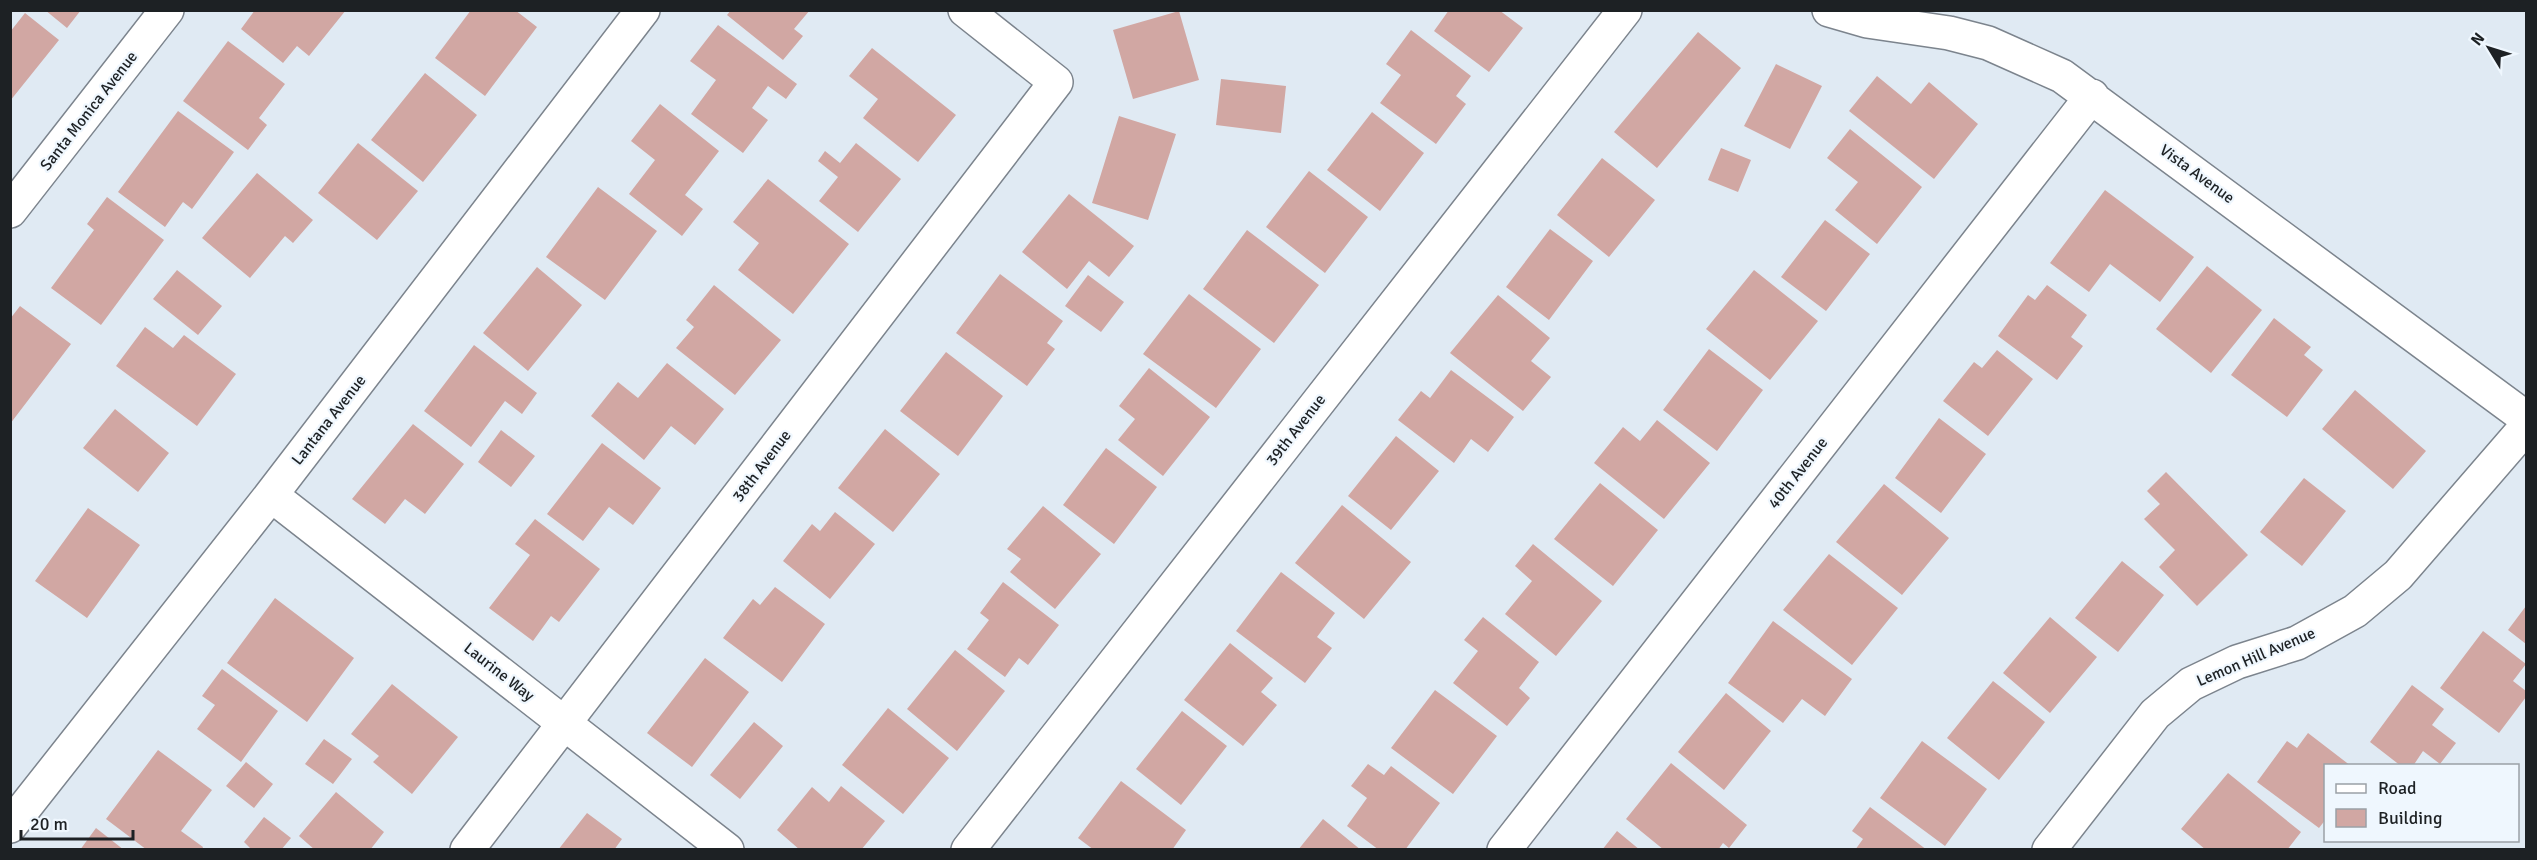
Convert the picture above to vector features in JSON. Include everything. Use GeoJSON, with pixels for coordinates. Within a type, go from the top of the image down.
{"type":"FeatureCollection","features":[{"type":"Feature","properties":{"kind":"street","name":"Santa Monica Avenue"},"geometry":{"type":"LineString","coordinates":[[10,211],[167,10]]}},
{"type":"Feature","properties":{"kind":"street","name":"Lantana Avenue"},"geometry":{"type":"LineString","coordinates":[[10,826],[271,495],[644,10]]}},
{"type":"Feature","properties":{"kind":"street","name":"38th Avenue"},"geometry":{"type":"LineString","coordinates":[[467,849],[1056,82],[965,10]]}},
{"type":"Feature","properties":{"kind":"street","name":"39th Avenue"},"geometry":{"type":"LineString","coordinates":[[968,849],[1625,10]]}},
{"type":"Feature","properties":{"kind":"street","name":"Vista Avenue"},"geometry":{"type":"LineString","coordinates":[[1829,10],[1867,21],[1948,33],[1988,43],[2062,76],[2526,417]]}},
{"type":"Feature","properties":{"kind":"street","name":"40th Avenue"},"geometry":{"type":"LineString","coordinates":[[1504,849],[2092,96]]}},
{"type":"Feature","properties":{"kind":"street","name":"Lemon Hill Avenue"},"geometry":{"type":"LineString","coordinates":[[2049,849],[2155,714],[2191,684],[2236,662],[2297,643],[2355,611],[2398,575],[2526,427]]}},
{"type":"Feature","properties":{"kind":"street","name":"Laurine Way"},"geometry":{"type":"LineString","coordinates":[[271,495],[727,849]]}},
{"type":"Feature","properties":{"kind":"building"},"geometry":{"type":"Polygon","coordinates":[[[45,10],[81,10],[67,28],[45,10]]]}},
{"type":"Feature","properties":{"kind":"building"},"geometry":{"type":"Polygon","coordinates":[[[255,10],[346,10],[309,56],[297,46],[283,63],[241,29],[255,10]]]}},
{"type":"Feature","properties":{"kind":"building"},"geometry":{"type":"Polygon","coordinates":[[[471,10],[515,10],[537,27],[485,96],[435,58],[471,10]]]}},
{"type":"Feature","properties":{"kind":"building"},"geometry":{"type":"Polygon","coordinates":[[[731,10],[810,10],[794,29],[803,36],[783,60],[727,15],[731,10]]]}},
{"type":"Feature","properties":{"kind":"building"},"geometry":{"type":"Polygon","coordinates":[[[1449,10],[1499,10],[1523,28],[1489,72],[1434,31],[1449,10]]]}},
{"type":"Feature","properties":{"kind":"building"},"geometry":{"type":"Polygon","coordinates":[[[1179,11],[1199,80],[1133,99],[1113,30],[1179,11]]]}},
{"type":"Feature","properties":{"kind":"building"},"geometry":{"type":"Polygon","coordinates":[[[25,13],[59,40],[10,101],[10,32],[25,13]]]}},
{"type":"Feature","properties":{"kind":"building"},"geometry":{"type":"Polygon","coordinates":[[[718,25],[797,84],[786,99],[768,86],[752,108],[768,120],[743,153],[691,114],[716,80],[690,61],[718,25]]]}},
{"type":"Feature","properties":{"kind":"building"},"geometry":{"type":"Polygon","coordinates":[[[1411,30],[1471,76],[1456,96],[1466,104],[1436,144],[1380,103],[1401,75],[1386,64],[1411,30]]]}},
{"type":"Feature","properties":{"kind":"building"},"geometry":{"type":"Polygon","coordinates":[[[1698,32],[1741,68],[1657,168],[1614,132],[1698,32]]]}},
{"type":"Feature","properties":{"kind":"building"},"geometry":{"type":"Polygon","coordinates":[[[228,41],[285,84],[259,118],[267,125],[248,150],[183,101],[228,41]]]}},
{"type":"Feature","properties":{"kind":"building"},"geometry":{"type":"Polygon","coordinates":[[[872,48],[956,115],[918,162],[863,118],[878,99],[849,76],[872,48]]]}},
{"type":"Feature","properties":{"kind":"building"},"geometry":{"type":"Polygon","coordinates":[[[1776,64],[1822,86],[1790,149],[1744,126],[1776,64]]]}},
{"type":"Feature","properties":{"kind":"building"},"geometry":{"type":"Polygon","coordinates":[[[425,73],[477,115],[423,182],[371,140],[425,73]]]}},
{"type":"Feature","properties":{"kind":"building"},"geometry":{"type":"Polygon","coordinates":[[[1877,76],[1911,104],[1929,82],[1978,124],[1934,179],[1849,111],[1877,76]]]}},
{"type":"Feature","properties":{"kind":"building"},"geometry":{"type":"Polygon","coordinates":[[[1221,79],[1286,86],[1281,133],[1216,125],[1221,79]]]}},
{"type":"Feature","properties":{"kind":"building"},"geometry":{"type":"Polygon","coordinates":[[[660,104],[719,151],[685,195],[703,209],[682,236],[629,194],[655,160],[631,141],[660,104]]]}},
{"type":"Feature","properties":{"kind":"building"},"geometry":{"type":"Polygon","coordinates":[[[178,111],[234,152],[192,209],[183,202],[165,227],[118,192],[178,111]]]}},
{"type":"Feature","properties":{"kind":"building"},"geometry":{"type":"Polygon","coordinates":[[[1372,112],[1424,153],[1380,211],[1327,170],[1372,112]]]}},
{"type":"Feature","properties":{"kind":"building"},"geometry":{"type":"Polygon","coordinates":[[[1119,116],[1176,134],[1148,220],[1092,203],[1119,116]]]}},
{"type":"Feature","properties":{"kind":"building"},"geometry":{"type":"Polygon","coordinates":[[[1850,129],[1922,187],[1877,244],[1835,210],[1858,182],[1827,158],[1850,129]]]}},
{"type":"Feature","properties":{"kind":"building"},"geometry":{"type":"Polygon","coordinates":[[[358,143],[418,191],[377,240],[318,193],[358,143]]]}},
{"type":"Feature","properties":{"kind":"building"},"geometry":{"type":"Polygon","coordinates":[[[856,143],[901,179],[858,232],[819,201],[838,177],[818,161],[825,151],[840,163],[856,143]]]}},
{"type":"Feature","properties":{"kind":"building"},"geometry":{"type":"Polygon","coordinates":[[[1721,148],[1751,160],[1738,192],[1708,180],[1721,148]]]}},
{"type":"Feature","properties":{"kind":"building"},"geometry":{"type":"Polygon","coordinates":[[[1602,158],[1655,200],[1609,257],[1557,215],[1602,158]]]}},
{"type":"Feature","properties":{"kind":"building"},"geometry":{"type":"Polygon","coordinates":[[[1309,171],[1368,217],[1325,273],[1266,227],[1309,171]]]}},
{"type":"Feature","properties":{"kind":"building"},"geometry":{"type":"Polygon","coordinates":[[[257,173],[313,220],[293,243],[285,236],[250,278],[202,238],[257,173]]]}},
{"type":"Feature","properties":{"kind":"building"},"geometry":{"type":"Polygon","coordinates":[[[768,179],[849,244],[793,314],[738,270],[759,243],[733,222],[768,179]]]}},
{"type":"Feature","properties":{"kind":"building"},"geometry":{"type":"Polygon","coordinates":[[[598,187],[657,231],[605,300],[546,257],[598,187]]]}},
{"type":"Feature","properties":{"kind":"building"},"geometry":{"type":"Polygon","coordinates":[[[2105,190],[2194,257],[2160,302],[2110,264],[2089,292],[2050,263],[2105,190]]]}},
{"type":"Feature","properties":{"kind":"building"},"geometry":{"type":"Polygon","coordinates":[[[1069,194],[1134,246],[1109,277],[1089,261],[1067,289],[1022,252],[1069,194]]]}},
{"type":"Feature","properties":{"kind":"building"},"geometry":{"type":"Polygon","coordinates":[[[107,197],[164,240],[101,325],[51,288],[94,230],[87,224],[107,197]]]}},
{"type":"Feature","properties":{"kind":"building"},"geometry":{"type":"Polygon","coordinates":[[[1825,220],[1870,254],[1826,311],[1781,277],[1825,220]]]}},
{"type":"Feature","properties":{"kind":"building"},"geometry":{"type":"Polygon","coordinates":[[[1550,229],[1593,261],[1549,320],[1506,287],[1550,229]]]}},
{"type":"Feature","properties":{"kind":"building"},"geometry":{"type":"Polygon","coordinates":[[[1247,230],[1319,285],[1274,343],[1203,289],[1247,230]]]}},
{"type":"Feature","properties":{"kind":"building"},"geometry":{"type":"Polygon","coordinates":[[[2207,266],[2262,310],[2211,373],[2156,329],[2207,266]]]}},
{"type":"Feature","properties":{"kind":"building"},"geometry":{"type":"Polygon","coordinates":[[[537,267],[582,305],[528,371],[483,333],[537,267]]]}},
{"type":"Feature","properties":{"kind":"building"},"geometry":{"type":"Polygon","coordinates":[[[177,270],[222,306],[198,335],[153,299],[177,270]]]}},
{"type":"Feature","properties":{"kind":"building"},"geometry":{"type":"Polygon","coordinates":[[[1754,270],[1818,321],[1770,380],[1706,329],[1754,270]]]}},
{"type":"Feature","properties":{"kind":"building"},"geometry":{"type":"Polygon","coordinates":[[[1000,274],[1063,321],[1047,343],[1055,349],[1027,386],[956,333],[1000,274]]]}},
{"type":"Feature","properties":{"kind":"building"},"geometry":{"type":"Polygon","coordinates":[[[1088,275],[1124,302],[1101,332],[1065,306],[1088,275]]]}},
{"type":"Feature","properties":{"kind":"building"},"geometry":{"type":"Polygon","coordinates":[[[714,285],[781,340],[735,395],[676,348],[694,327],[686,320],[714,285]]]}},
{"type":"Feature","properties":{"kind":"building"},"geometry":{"type":"Polygon","coordinates":[[[2047,285],[2087,315],[2071,337],[2083,346],[2057,380],[1998,336],[2028,295],[2035,300],[2047,285]]]}},
{"type":"Feature","properties":{"kind":"building"},"geometry":{"type":"Polygon","coordinates":[[[1189,294],[1261,349],[1216,408],[1143,354],[1189,294]]]}},
{"type":"Feature","properties":{"kind":"building"},"geometry":{"type":"Polygon","coordinates":[[[1498,295],[1550,338],[1531,361],[1551,377],[1523,411],[1450,353],[1498,295]]]}},
{"type":"Feature","properties":{"kind":"building"},"geometry":{"type":"Polygon","coordinates":[[[20,306],[71,344],[10,424],[10,319],[20,306]]]}},
{"type":"Feature","properties":{"kind":"building"},"geometry":{"type":"Polygon","coordinates":[[[2274,318],[2311,347],[2304,355],[2323,370],[2287,417],[2231,375],[2274,318]]]}},
{"type":"Feature","properties":{"kind":"building"},"geometry":{"type":"Polygon","coordinates":[[[145,327],[173,348],[184,335],[236,374],[197,426],[116,366],[145,327]]]}},
{"type":"Feature","properties":{"kind":"building"},"geometry":{"type":"Polygon","coordinates":[[[474,345],[537,393],[522,414],[505,401],[471,447],[424,411],[474,345]]]}},
{"type":"Feature","properties":{"kind":"building"},"geometry":{"type":"Polygon","coordinates":[[[1709,349],[1763,390],[1717,451],[1663,410],[1709,349]]]}},
{"type":"Feature","properties":{"kind":"building"},"geometry":{"type":"Polygon","coordinates":[[[1997,350],[2033,379],[1988,436],[1943,401],[1974,362],[1982,368],[1997,350]]]}},
{"type":"Feature","properties":{"kind":"building"},"geometry":{"type":"Polygon","coordinates":[[[946,352],[1003,396],[958,456],[900,411],[946,352]]]}},
{"type":"Feature","properties":{"kind":"building"},"geometry":{"type":"Polygon","coordinates":[[[667,363],[724,409],[695,445],[671,426],[644,460],[591,416],[618,382],[638,398],[667,363]]]}},
{"type":"Feature","properties":{"kind":"building"},"geometry":{"type":"Polygon","coordinates":[[[1149,368],[1210,417],[1163,476],[1118,440],[1135,419],[1119,406],[1149,368]]]}},
{"type":"Feature","properties":{"kind":"building"},"geometry":{"type":"Polygon","coordinates":[[[1451,370],[1514,417],[1488,452],[1471,439],[1454,463],[1398,420],[1421,391],[1430,398],[1451,370]]]}},
{"type":"Feature","properties":{"kind":"building"},"geometry":{"type":"Polygon","coordinates":[[[2355,390],[2426,451],[2393,489],[2322,429],[2355,390]]]}},
{"type":"Feature","properties":{"kind":"building"},"geometry":{"type":"Polygon","coordinates":[[[115,409],[169,453],[138,492],[83,448],[115,409]]]}},
{"type":"Feature","properties":{"kind":"building"},"geometry":{"type":"Polygon","coordinates":[[[1939,418],[1986,454],[1941,513],[1895,478],[1939,418]]]}},
{"type":"Feature","properties":{"kind":"building"},"geometry":{"type":"Polygon","coordinates":[[[1657,420],[1710,463],[1664,519],[1594,463],[1623,427],[1640,441],[1657,420]]]}},
{"type":"Feature","properties":{"kind":"building"},"geometry":{"type":"Polygon","coordinates":[[[413,424],[464,464],[425,514],[405,499],[385,524],[352,499],[413,424]]]}},
{"type":"Feature","properties":{"kind":"building"},"geometry":{"type":"Polygon","coordinates":[[[885,429],[940,474],[893,532],[838,488],[885,429]]]}},
{"type":"Feature","properties":{"kind":"building"},"geometry":{"type":"Polygon","coordinates":[[[501,430],[535,456],[511,487],[478,462],[501,430]]]}},
{"type":"Feature","properties":{"kind":"building"},"geometry":{"type":"Polygon","coordinates":[[[1396,436],[1439,471],[1391,530],[1348,496],[1396,436]]]}},
{"type":"Feature","properties":{"kind":"building"},"geometry":{"type":"Polygon","coordinates":[[[602,443],[661,488],[633,525],[609,507],[583,541],[547,514],[602,443]]]}},
{"type":"Feature","properties":{"kind":"building"},"geometry":{"type":"Polygon","coordinates":[[[1106,448],[1157,487],[1114,544],[1063,505],[1106,448]]]}},
{"type":"Feature","properties":{"kind":"building"},"geometry":{"type":"Polygon","coordinates":[[[2166,472],[2248,555],[2197,606],[2159,567],[2175,550],[2144,519],[2160,504],[2147,491],[2166,472]]]}},
{"type":"Feature","properties":{"kind":"building"},"geometry":{"type":"Polygon","coordinates":[[[2304,478],[2346,511],[2302,566],[2260,532],[2304,478]]]}},
{"type":"Feature","properties":{"kind":"building"},"geometry":{"type":"Polygon","coordinates":[[[1600,483],[1658,530],[1613,586],[1554,539],[1600,483]]]}},
{"type":"Feature","properties":{"kind":"building"},"geometry":{"type":"Polygon","coordinates":[[[1884,484],[1949,538],[1902,595],[1836,542],[1884,484]]]}},
{"type":"Feature","properties":{"kind":"building"},"geometry":{"type":"Polygon","coordinates":[[[1342,505],[1411,562],[1364,619],[1295,563],[1342,505]]]}},
{"type":"Feature","properties":{"kind":"building"},"geometry":{"type":"Polygon","coordinates":[[[1043,506],[1101,554],[1055,609],[1010,572],[1021,559],[1007,549],[1043,506]]]}},
{"type":"Feature","properties":{"kind":"building"},"geometry":{"type":"Polygon","coordinates":[[[88,508],[140,545],[87,618],[35,581],[88,508]]]}},
{"type":"Feature","properties":{"kind":"building"},"geometry":{"type":"Polygon","coordinates":[[[835,512],[875,544],[830,599],[783,561],[812,524],[820,531],[835,512]]]}},
{"type":"Feature","properties":{"kind":"building"},"geometry":{"type":"Polygon","coordinates":[[[535,519],[600,569],[559,622],[551,616],[533,641],[489,608],[530,555],[515,544],[535,519]]]}},
{"type":"Feature","properties":{"kind":"building"},"geometry":{"type":"Polygon","coordinates":[[[1533,544],[1602,601],[1556,656],[1505,614],[1532,581],[1515,566],[1533,544]]]}},
{"type":"Feature","properties":{"kind":"building"},"geometry":{"type":"Polygon","coordinates":[[[1829,554],[1898,608],[1852,665],[1783,610],[1829,554]]]}},
{"type":"Feature","properties":{"kind":"building"},"geometry":{"type":"Polygon","coordinates":[[[2122,561],[2164,595],[2118,652],[2075,618],[2122,561]]]}},
{"type":"Feature","properties":{"kind":"building"},"geometry":{"type":"Polygon","coordinates":[[[1281,572],[1335,613],[1317,637],[1332,648],[1305,683],[1236,631],[1281,572]]]}},
{"type":"Feature","properties":{"kind":"building"},"geometry":{"type":"Polygon","coordinates":[[[1003,582],[1059,625],[1028,665],[1019,658],[1005,677],[967,649],[989,620],[980,613],[1003,582]]]}},
{"type":"Feature","properties":{"kind":"building"},"geometry":{"type":"Polygon","coordinates":[[[775,587],[825,624],[782,682],[723,638],[753,599],[760,605],[775,587]]]}},
{"type":"Feature","properties":{"kind":"building"},"geometry":{"type":"Polygon","coordinates":[[[275,598],[354,658],[307,722],[227,663],[275,598]]]}},
{"type":"Feature","properties":{"kind":"building"},"geometry":{"type":"Polygon","coordinates":[[[2526,606],[2526,644],[2508,630],[2526,606]]]}},
{"type":"Feature","properties":{"kind":"building"},"geometry":{"type":"Polygon","coordinates":[[[1483,617],[1539,662],[1519,688],[1530,698],[1507,726],[1453,683],[1478,651],[1464,640],[1483,617]]]}},
{"type":"Feature","properties":{"kind":"building"},"geometry":{"type":"Polygon","coordinates":[[[2050,617],[2097,657],[2050,713],[2003,673],[2050,617]]]}},
{"type":"Feature","properties":{"kind":"building"},"geometry":{"type":"Polygon","coordinates":[[[1773,621],[1852,679],[1825,716],[1802,699],[1783,723],[1728,683],[1773,621]]]}},
{"type":"Feature","properties":{"kind":"building"},"geometry":{"type":"Polygon","coordinates":[[[2483,631],[2526,664],[2513,681],[2526,691],[2526,697],[2499,733],[2440,688],[2483,631]]]}},
{"type":"Feature","properties":{"kind":"building"},"geometry":{"type":"Polygon","coordinates":[[[1230,643],[1273,678],[1261,692],[1277,705],[1243,746],[1184,700],[1230,643]]]}},
{"type":"Feature","properties":{"kind":"building"},"geometry":{"type":"Polygon","coordinates":[[[955,650],[1005,691],[957,751],[907,709],[955,650]]]}},
{"type":"Feature","properties":{"kind":"building"},"geometry":{"type":"Polygon","coordinates":[[[705,658],[749,692],[692,767],[647,733],[705,658]]]}},
{"type":"Feature","properties":{"kind":"building"},"geometry":{"type":"Polygon","coordinates":[[[222,669],[278,711],[241,762],[197,729],[215,705],[202,696],[222,669]]]}},
{"type":"Feature","properties":{"kind":"building"},"geometry":{"type":"Polygon","coordinates":[[[1993,681],[2045,722],[1999,780],[1947,738],[1993,681]]]}},
{"type":"Feature","properties":{"kind":"building"},"geometry":{"type":"Polygon","coordinates":[[[392,684],[458,737],[412,794],[373,762],[379,756],[351,734],[392,684]]]}},
{"type":"Feature","properties":{"kind":"building"},"geometry":{"type":"Polygon","coordinates":[[[2412,685],[2444,709],[2432,725],[2456,743],[2440,764],[2423,751],[2414,764],[2398,764],[2370,742],[2412,685]]]}},
{"type":"Feature","properties":{"kind":"building"},"geometry":{"type":"Polygon","coordinates":[[[1435,690],[1497,736],[1453,794],[1391,748],[1435,690]]]}},
{"type":"Feature","properties":{"kind":"building"},"geometry":{"type":"Polygon","coordinates":[[[1726,693],[1771,731],[1724,790],[1678,752],[1726,693]]]}},
{"type":"Feature","properties":{"kind":"building"},"geometry":{"type":"Polygon","coordinates":[[[888,708],[949,758],[903,814],[842,765],[888,708]]]}},
{"type":"Feature","properties":{"kind":"building"},"geometry":{"type":"Polygon","coordinates":[[[1182,711],[1227,746],[1181,805],[1136,769],[1182,711]]]}},
{"type":"Feature","properties":{"kind":"building"},"geometry":{"type":"Polygon","coordinates":[[[754,722],[783,746],[740,799],[710,775],[754,722]]]}},
{"type":"Feature","properties":{"kind":"building"},"geometry":{"type":"Polygon","coordinates":[[[2308,733],[2348,764],[2324,764],[2324,822],[2319,828],[2257,782],[2287,741],[2297,748],[2308,733]]]}},
{"type":"Feature","properties":{"kind":"building"},"geometry":{"type":"Polygon","coordinates":[[[324,739],[352,759],[333,784],[305,764],[324,739]]]}},
{"type":"Feature","properties":{"kind":"building"},"geometry":{"type":"Polygon","coordinates":[[[1922,741],[1987,789],[1945,846],[1880,798],[1922,741]]]}},
{"type":"Feature","properties":{"kind":"building"},"geometry":{"type":"Polygon","coordinates":[[[158,750],[212,790],[181,831],[203,847],[202,850],[147,850],[106,819],[158,750]]]}},
{"type":"Feature","properties":{"kind":"building"},"geometry":{"type":"Polygon","coordinates":[[[246,762],[273,784],[254,808],[226,786],[246,762]]]}},
{"type":"Feature","properties":{"kind":"building"},"geometry":{"type":"Polygon","coordinates":[[[1671,763],[1747,825],[1729,848],[1723,843],[1718,850],[1664,850],[1626,819],[1671,763]]]}},
{"type":"Feature","properties":{"kind":"building"},"geometry":{"type":"Polygon","coordinates":[[[1368,764],[1384,775],[1391,766],[1440,803],[1405,850],[1379,850],[1347,826],[1367,798],[1351,786],[1368,764]]]}},
{"type":"Feature","properties":{"kind":"building"},"geometry":{"type":"Polygon","coordinates":[[[2228,773],[2301,832],[2287,850],[2206,850],[2181,829],[2228,773]]]}},
{"type":"Feature","properties":{"kind":"building"},"geometry":{"type":"Polygon","coordinates":[[[1121,781],[1186,830],[1172,850],[1094,850],[1078,838],[1121,781]]]}},
{"type":"Feature","properties":{"kind":"building"},"geometry":{"type":"Polygon","coordinates":[[[841,786],[885,821],[861,850],[800,850],[777,830],[812,787],[829,802],[841,786]]]}},
{"type":"Feature","properties":{"kind":"building"},"geometry":{"type":"Polygon","coordinates":[[[336,792],[384,832],[370,850],[315,850],[299,836],[336,792]]]}},
{"type":"Feature","properties":{"kind":"building"},"geometry":{"type":"Polygon","coordinates":[[[1870,807],[1927,850],[1855,850],[1863,839],[1852,831],[1870,807]]]}},
{"type":"Feature","properties":{"kind":"building"},"geometry":{"type":"Polygon","coordinates":[[[587,813],[622,839],[614,850],[558,850],[587,813]]]}},
{"type":"Feature","properties":{"kind":"building"},"geometry":{"type":"Polygon","coordinates":[[[264,817],[291,838],[281,850],[252,850],[244,842],[264,817]]]}},
{"type":"Feature","properties":{"kind":"building"},"geometry":{"type":"Polygon","coordinates":[[[1323,819],[1361,850],[1298,850],[1323,819]]]}},
{"type":"Feature","properties":{"kind":"building"},"geometry":{"type":"Polygon","coordinates":[[[96,828],[124,850],[80,850],[96,828]]]}},
{"type":"Feature","properties":{"kind":"building"},"geometry":{"type":"Polygon","coordinates":[[[1617,831],[1640,850],[1602,850],[1617,831]]]}}]}
